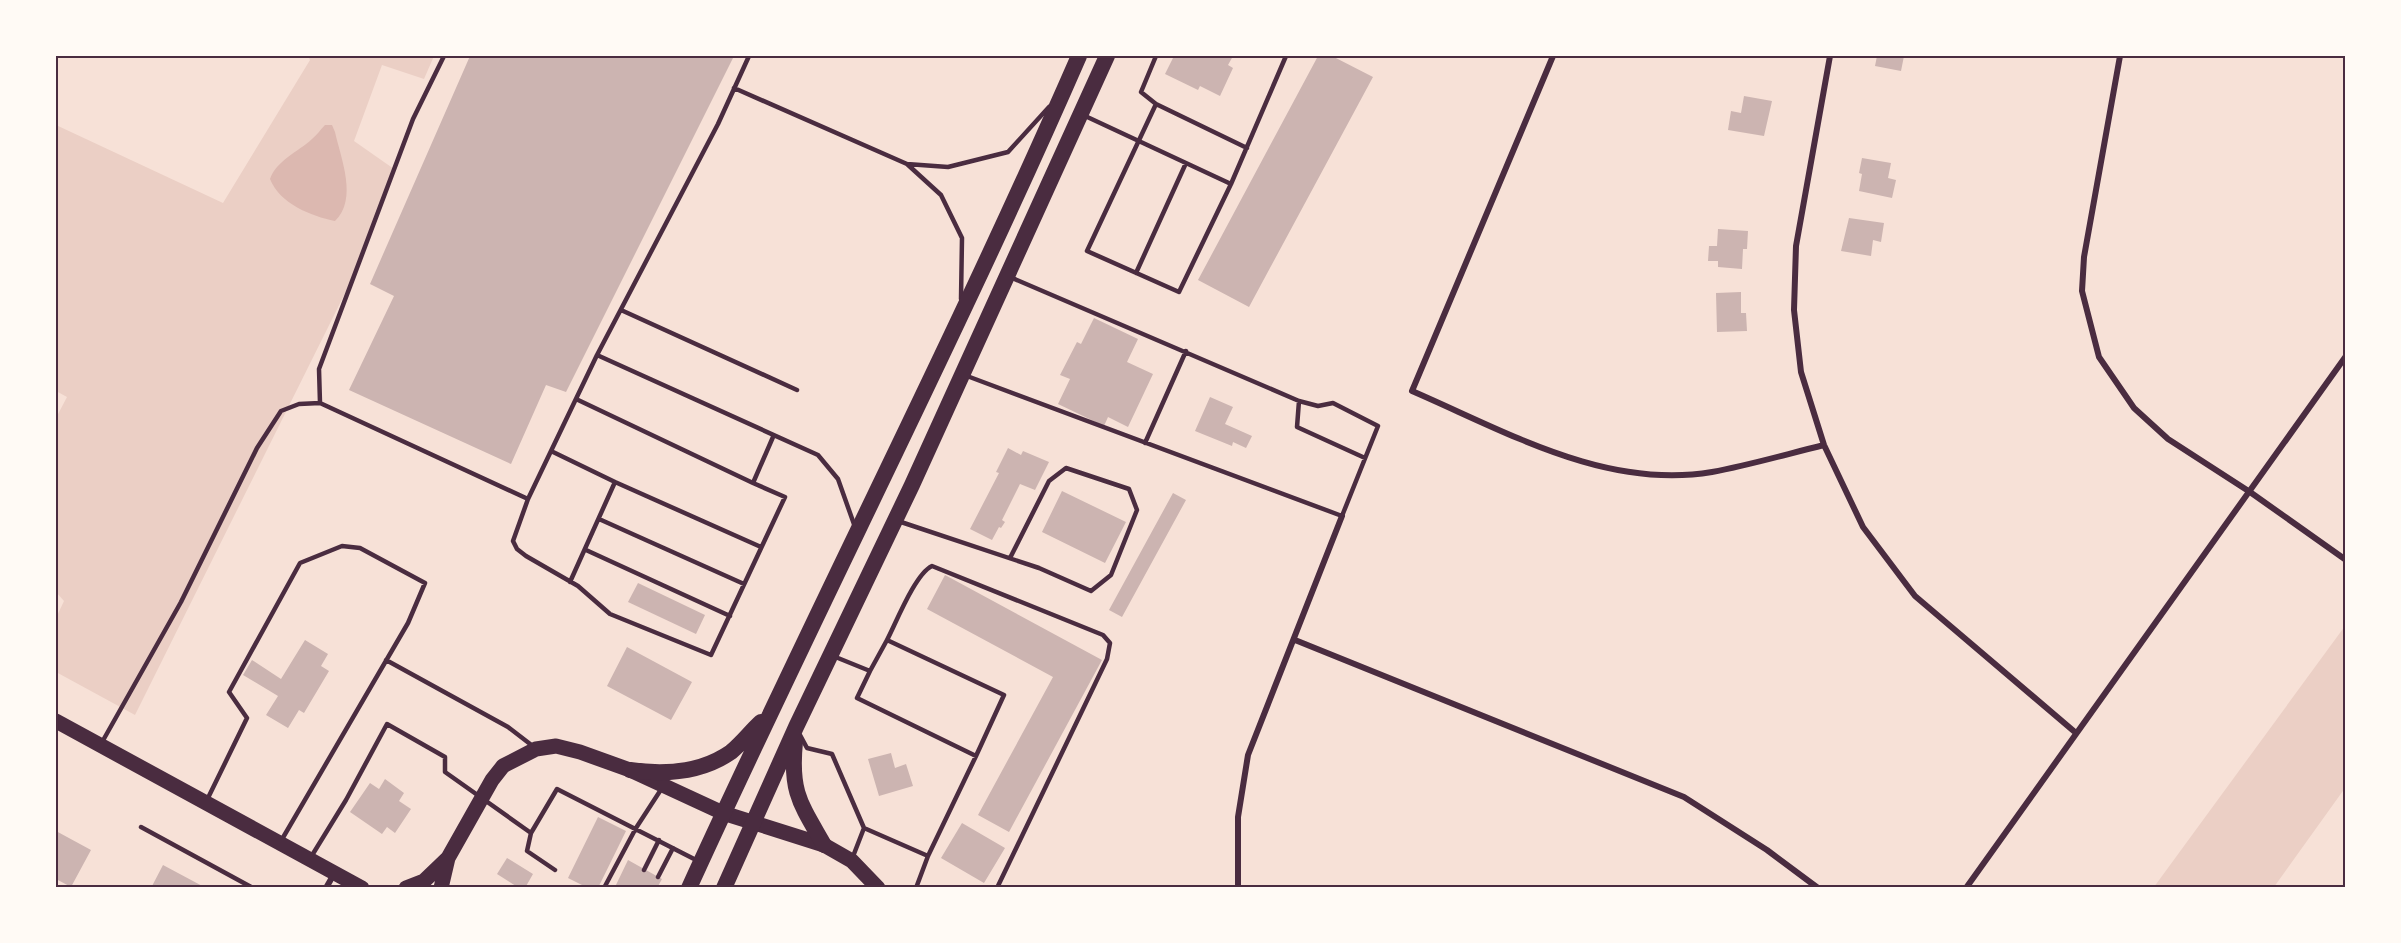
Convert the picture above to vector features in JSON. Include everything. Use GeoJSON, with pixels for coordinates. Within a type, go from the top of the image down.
{"type":"FeatureCollection","features":[{"type":"Feature","properties":{"kind":"highway"},"geometry":{"type":"LineString","coordinates":[[689,888],[768,715],[961,318],[1079,56]]}},
{"type":"Feature","properties":{"kind":"highway"},"geometry":{"type":"LineString","coordinates":[[724,888],[796,727],[896,520],[1107,56]]}},
{"type":"Feature","properties":{"kind":"highway"},"geometry":{"type":"LineString","coordinates":[[630,770],[657,774],[682,772],[707,765],[731,751],[768,715]]}},
{"type":"Feature","properties":{"kind":"highway"},"geometry":{"type":"LineString","coordinates":[[796,727],[792,770],[798,799],[824,845]]}},
{"type":"Feature","properties":{"kind":"main road"},"geometry":{"type":"LineString","coordinates":[[56,721],[310,859],[330,881],[362,888]]}},
{"type":"Feature","properties":{"kind":"main road"},"geometry":{"type":"LineString","coordinates":[[441,888],[448,858],[503,765],[536,749],[556,746],[630,770],[723,813],[824,845],[852,861],[878,888]]}},
{"type":"Feature","properties":{"kind":"main road"},"geometry":{"type":"LineString","coordinates":[[406,888],[424,881],[448,858]]}},
{"type":"Feature","properties":{"kind":"street"},"geometry":{"type":"LineString","coordinates":[[1553,56],[1412,391],[1570,459],[1611,470],[1653,475],[1711,472],[1824,445]]}},
{"type":"Feature","properties":{"kind":"street"},"geometry":{"type":"LineString","coordinates":[[1830,56],[1796,246],[1794,299],[1801,372],[1824,445],[1863,527],[1915,596],[2076,733]]}},
{"type":"Feature","properties":{"kind":"street"},"geometry":{"type":"LineString","coordinates":[[2120,56],[2084,257],[2082,291],[2099,357],[2134,408],[2168,439],[2250,492],[2346,560]]}},
{"type":"Feature","properties":{"kind":"street"},"geometry":{"type":"LineString","coordinates":[[1966,888],[2346,356]]}},
{"type":"Feature","properties":{"kind":"street"},"geometry":{"type":"LineString","coordinates":[[1238,888],[1238,817],[1248,755],[1342,516]]}},
{"type":"Feature","properties":{"kind":"street"},"geometry":{"type":"LineString","coordinates":[[1295,640],[1684,797],[1767,850],[1818,888]]}},
{"type":"Feature","properties":{"kind":"lane"},"geometry":{"type":"LineString","coordinates":[[320,403],[319,369],[413,119],[444,56]]}},
{"type":"Feature","properties":{"kind":"lane"},"geometry":{"type":"LineString","coordinates":[[576,399],[785,497],[711,655],[610,614],[570,582],[517,549],[513,541],[528,499],[597,355],[718,124],[749,56]]}},
{"type":"Feature","properties":{"kind":"lane"},"geometry":{"type":"LineString","coordinates":[[1156,56],[1141,92],[1156,104],[1247,148]]}},
{"type":"Feature","properties":{"kind":"lane"},"geometry":{"type":"LineString","coordinates":[[1156,104],[1087,251],[1179,292],[1231,184],[1286,56]]}},
{"type":"Feature","properties":{"kind":"lane"},"geometry":{"type":"LineString","coordinates":[[734,88],[907,164],[941,195],[962,238],[961,318]]}},
{"type":"Feature","properties":{"kind":"lane"},"geometry":{"type":"LineString","coordinates":[[907,164],[948,167],[1008,152],[1065,90]]}},
{"type":"Feature","properties":{"kind":"lane"},"geometry":{"type":"LineString","coordinates":[[1081,113],[1231,184]]}},
{"type":"Feature","properties":{"kind":"lane"},"geometry":{"type":"LineString","coordinates":[[1136,273],[1186,163]]}},
{"type":"Feature","properties":{"kind":"lane"},"geometry":{"type":"LineString","coordinates":[[962,375],[1342,516],[1378,426],[1333,403],[1318,406],[1299,401],[1007,276]]}},
{"type":"Feature","properties":{"kind":"lane"},"geometry":{"type":"LineString","coordinates":[[621,310],[797,390]]}},
{"type":"Feature","properties":{"kind":"lane"},"geometry":{"type":"LineString","coordinates":[[1145,443],[1186,351]]}},
{"type":"Feature","properties":{"kind":"lane"},"geometry":{"type":"LineString","coordinates":[[597,355],[818,456],[838,479],[857,533]]}},
{"type":"Feature","properties":{"kind":"lane"},"geometry":{"type":"LineString","coordinates":[[1299,401],[1297,428],[1365,458]]}},
{"type":"Feature","properties":{"kind":"lane"},"geometry":{"type":"LineString","coordinates":[[100,745],[181,602],[257,448],[281,411],[299,404],[320,403],[528,499]]}},
{"type":"Feature","properties":{"kind":"lane"},"geometry":{"type":"LineString","coordinates":[[753,483],[774,437]]}},
{"type":"Feature","properties":{"kind":"lane"},"geometry":{"type":"LineString","coordinates":[[551,451],[761,548]]}},
{"type":"Feature","properties":{"kind":"lane"},"geometry":{"type":"LineString","coordinates":[[896,520],[1039,568],[1091,591],[1111,575],[1137,510],[1128,489],[1066,468],[1049,481],[1010,558]]}},
{"type":"Feature","properties":{"kind":"lane"},"geometry":{"type":"LineString","coordinates":[[570,582],[615,482]]}},
{"type":"Feature","properties":{"kind":"lane"},"geometry":{"type":"LineString","coordinates":[[599,519],[744,584]]}},
{"type":"Feature","properties":{"kind":"lane"},"geometry":{"type":"LineString","coordinates":[[206,802],[247,718],[229,692],[300,563],[342,546],[360,548],[425,583],[408,623],[279,843]]}},
{"type":"Feature","properties":{"kind":"lane"},"geometry":{"type":"LineString","coordinates":[[586,550],[730,616]]}},
{"type":"Feature","properties":{"kind":"lane"},"geometry":{"type":"LineString","coordinates":[[976,756],[857,698],[919,578],[932,566],[1103,635],[1110,643],[1107,659],[1013,859],[997,888]]}},
{"type":"Feature","properties":{"kind":"lane"},"geometry":{"type":"LineString","coordinates":[[886,640],[1004,695],[928,856],[916,888]]}},
{"type":"Feature","properties":{"kind":"lane"},"geometry":{"type":"LineString","coordinates":[[831,655],[870,671]]}},
{"type":"Feature","properties":{"kind":"lane"},"geometry":{"type":"LineString","coordinates":[[387,660],[508,727],[536,749]]}},
{"type":"Feature","properties":{"kind":"lane"},"geometry":{"type":"LineString","coordinates":[[310,859],[346,800],[387,724],[445,757],[445,772],[531,833]]}},
{"type":"Feature","properties":{"kind":"lane"},"geometry":{"type":"LineString","coordinates":[[796,727],[807,748],[832,754],[864,828],[928,856]]}},
{"type":"Feature","properties":{"kind":"lane"},"geometry":{"type":"LineString","coordinates":[[604,888],[636,828],[663,785]]}},
{"type":"Feature","properties":{"kind":"lane"},"geometry":{"type":"LineString","coordinates":[[555,870],[527,851],[531,833],[557,789],[700,862]]}},
{"type":"Feature","properties":{"kind":"lane"},"geometry":{"type":"LineString","coordinates":[[141,827],[253,888]]}},
{"type":"Feature","properties":{"kind":"lane"},"geometry":{"type":"LineString","coordinates":[[852,861],[864,828]]}},
{"type":"Feature","properties":{"kind":"lane"},"geometry":{"type":"LineString","coordinates":[[644,870],[659,840]]}},
{"type":"Feature","properties":{"kind":"lane"},"geometry":{"type":"LineString","coordinates":[[658,877],[673,848]]}},
{"type":"Feature","properties":{"kind":"shaded area"},"geometry":{"type":"Polygon","coordinates":[[[308,56],[434,56],[424,79],[382,65],[354,141],[394,169],[361,261],[135,715],[56,672],[56,618],[64,601],[56,592],[56,418],[67,397],[56,391],[56,125],[223,203],[310,60],[308,56]]]}},
{"type":"Feature","properties":{"kind":"shaded area"},"geometry":{"type":"Polygon","coordinates":[[[325,125],[332,125],[335,132],[346,178],[346,202],[335,221],[297,208],[281,195],[270,179],[283,161],[312,139],[325,125]]]}},
{"type":"Feature","properties":{"kind":"shaded area"},"geometry":{"type":"Polygon","coordinates":[[[2345,626],[2345,788],[2274,887],[2154,887],[2345,626]]]}},
{"type":"Feature","properties":{"kind":"building"},"geometry":{"type":"Polygon","coordinates":[[[470,56],[734,56],[566,392],[546,385],[511,464],[349,390],[394,296],[370,284],[470,56]]]}},
{"type":"Feature","properties":{"kind":"building"},"geometry":{"type":"Polygon","coordinates":[[[1174,56],[1233,56],[1228,65],[1233,68],[1220,96],[1200,86],[1198,90],[1165,74],[1174,56]]]}},
{"type":"Feature","properties":{"kind":"building"},"geometry":{"type":"Polygon","coordinates":[[[1318,56],[1332,56],[1373,77],[1249,307],[1198,280],[1318,56]]]}},
{"type":"Feature","properties":{"kind":"building"},"geometry":{"type":"Polygon","coordinates":[[[1877,56],[1904,56],[1901,71],[1875,66],[1877,56]]]}},
{"type":"Feature","properties":{"kind":"building"},"geometry":{"type":"Polygon","coordinates":[[[1744,96],[1772,101],[1764,136],[1728,130],[1731,111],[1741,113],[1744,96]]]}},
{"type":"Feature","properties":{"kind":"building"},"geometry":{"type":"Polygon","coordinates":[[[1862,158],[1891,163],[1888,178],[1896,180],[1892,198],[1859,191],[1862,158]]]}},
{"type":"Feature","properties":{"kind":"building"},"geometry":{"type":"Polygon","coordinates":[[[1849,218],[1884,223],[1881,242],[1873,240],[1871,256],[1841,251],[1849,218]]]}},
{"type":"Feature","properties":{"kind":"building"},"geometry":{"type":"Polygon","coordinates":[[[1718,229],[1748,231],[1747,249],[1743,249],[1742,269],[1718,267],[1718,261],[1708,261],[1709,246],[1717,246],[1718,229]]]}},
{"type":"Feature","properties":{"kind":"building"},"geometry":{"type":"Polygon","coordinates":[[[1741,292],[1741,313],[1746,313],[1747,331],[1717,332],[1716,293],[1741,292]]]}},
{"type":"Feature","properties":{"kind":"building"},"geometry":{"type":"Polygon","coordinates":[[[1094,318],[1138,339],[1127,362],[1153,374],[1128,427],[1108,417],[1104,426],[1058,404],[1070,379],[1060,375],[1077,342],[1081,344],[1094,318]]]}},
{"type":"Feature","properties":{"kind":"building"},"geometry":{"type":"Polygon","coordinates":[[[1210,397],[1233,407],[1225,424],[1252,436],[1246,448],[1233,442],[1232,446],[1195,431],[1210,397]]]}},
{"type":"Feature","properties":{"kind":"building"},"geometry":{"type":"Polygon","coordinates":[[[1008,448],[1021,455],[1023,451],[1049,462],[1035,490],[1020,484],[1002,520],[1005,522],[1001,528],[999,527],[992,540],[970,529],[999,473],[996,472],[1008,448]]]}},
{"type":"Feature","properties":{"kind":"building"},"geometry":{"type":"Polygon","coordinates":[[[1062,491],[1126,522],[1105,563],[1042,532],[1062,491]]]}},
{"type":"Feature","properties":{"kind":"building"},"geometry":{"type":"Polygon","coordinates":[[[1173,493],[1186,500],[1122,617],[1109,610],[1173,493]]]}},
{"type":"Feature","properties":{"kind":"building"},"geometry":{"type":"Polygon","coordinates":[[[945,575],[1102,660],[1009,832],[978,815],[1053,677],[927,609],[945,575]]]}},
{"type":"Feature","properties":{"kind":"building"},"geometry":{"type":"Polygon","coordinates":[[[638,583],[705,615],[696,634],[628,602],[638,583]]]}},
{"type":"Feature","properties":{"kind":"building"},"geometry":{"type":"Polygon","coordinates":[[[305,640],[328,654],[321,666],[329,671],[304,713],[299,710],[288,728],[266,715],[278,696],[243,675],[252,660],[281,679],[305,640]]]}},
{"type":"Feature","properties":{"kind":"building"},"geometry":{"type":"Polygon","coordinates":[[[627,647],[692,682],[671,720],[607,686],[627,647]]]}},
{"type":"Feature","properties":{"kind":"building"},"geometry":{"type":"Polygon","coordinates":[[[891,753],[895,768],[906,764],[913,786],[879,796],[868,759],[891,753]]]}},
{"type":"Feature","properties":{"kind":"building"},"geometry":{"type":"Polygon","coordinates":[[[385,779],[404,793],[399,801],[411,809],[395,833],[387,827],[382,834],[350,812],[370,783],[379,789],[385,779]]]}},
{"type":"Feature","properties":{"kind":"building"},"geometry":{"type":"Polygon","coordinates":[[[598,817],[626,831],[598,888],[588,888],[568,878],[598,817]]]}},
{"type":"Feature","properties":{"kind":"building"},"geometry":{"type":"Polygon","coordinates":[[[962,823],[1005,848],[984,883],[941,858],[962,823]]]}},
{"type":"Feature","properties":{"kind":"building"},"geometry":{"type":"Polygon","coordinates":[[[56,831],[91,850],[71,887],[56,879],[56,831]]]}},
{"type":"Feature","properties":{"kind":"building"},"geometry":{"type":"Polygon","coordinates":[[[507,858],[533,874],[525,888],[519,888],[497,874],[507,858]]]}},
{"type":"Feature","properties":{"kind":"building"},"geometry":{"type":"Polygon","coordinates":[[[628,860],[662,879],[657,888],[615,887],[628,860]]]}},
{"type":"Feature","properties":{"kind":"building"},"geometry":{"type":"Polygon","coordinates":[[[163,865],[206,888],[151,888],[163,865]]]}}]}
